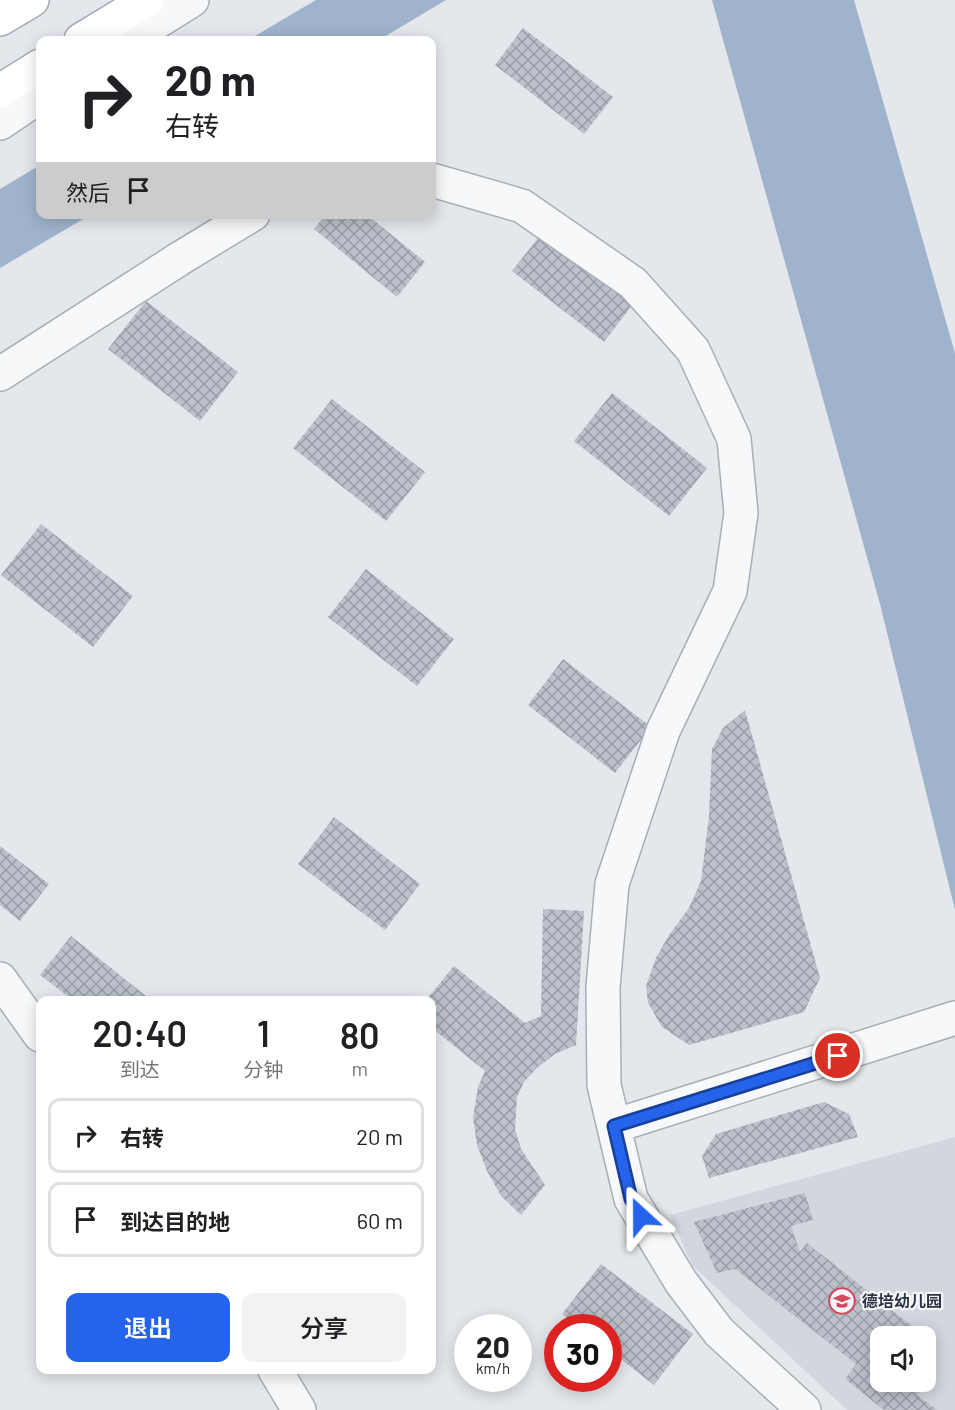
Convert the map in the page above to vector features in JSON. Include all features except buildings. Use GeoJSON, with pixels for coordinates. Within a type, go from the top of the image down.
{"type":"FeatureCollection","features":[{"type":"Feature","properties":{"kind":"main road"},"geometry":{"type":"LineString","coordinates":[[0,19],[32,0]]}},
{"type":"Feature","properties":{"kind":"main road"},"geometry":{"type":"LineString","coordinates":[[88,36],[147,0]]}},
{"type":"Feature","properties":{"kind":"main road"},"geometry":{"type":"LineString","coordinates":[[0,91],[36,68]]}},
{"type":"Feature","properties":{"kind":"street"},"geometry":{"type":"LineString","coordinates":[[134,36],[192,0]]}},
{"type":"Feature","properties":{"kind":"street"},"geometry":{"type":"LineString","coordinates":[[0,123],[36,99]]}},
{"type":"Feature","properties":{"kind":"street"},"geometry":{"type":"LineString","coordinates":[[436,181],[522,206],[633,283],[693,350],[735,439],[741,513],[730,591],[663,730],[612,884],[603,987],[604,1084],[631,1199],[681,1282],[718,1332],[804,1410]]}},
{"type":"Feature","properties":{"kind":"street"},"geometry":{"type":"LineString","coordinates":[[0,374],[245,219]]}},
{"type":"Feature","properties":{"kind":"street"},"geometry":{"type":"LineString","coordinates":[[0,979],[36,1029]]}},
{"type":"Feature","properties":{"kind":"street"},"geometry":{"type":"LineString","coordinates":[[614,1126],[952,1019]]}},
{"type":"Feature","properties":{"kind":"street"},"geometry":{"type":"LineString","coordinates":[[277,1374],[299,1410]]}},
{"type":"Feature","properties":{"kind":"shaded area","name":"德培幼儿园"},"geometry":{"type":"Polygon","coordinates":[[[955,1137],[955,1410],[847,1410],[692,1265],[670,1215],[955,1137]]]}},
{"type":"Feature","properties":{"kind":"water"},"geometry":{"type":"Polygon","coordinates":[[[316,0],[446,0],[386,36],[255,36],[316,0]]]}},
{"type":"Feature","properties":{"kind":"water"},"geometry":{"type":"Polygon","coordinates":[[[712,0],[854,0],[955,353],[955,910],[880,604],[712,0]]]}},
{"type":"Feature","properties":{"kind":"water"},"geometry":{"type":"Polygon","coordinates":[[[36,167],[36,219],[83,219],[0,268],[0,189],[36,167]]]}},
{"type":"Feature","properties":{"kind":"place","name":"德培幼儿园"},"geometry":{"type":"Point","coordinates":[842,1301]}},
{"type":"Feature","properties":{"kind":"route"},"geometry":{"type":"LineString","coordinates":[[641,1216],[631,1199],[614,1126],[838,1056]]}}]}
